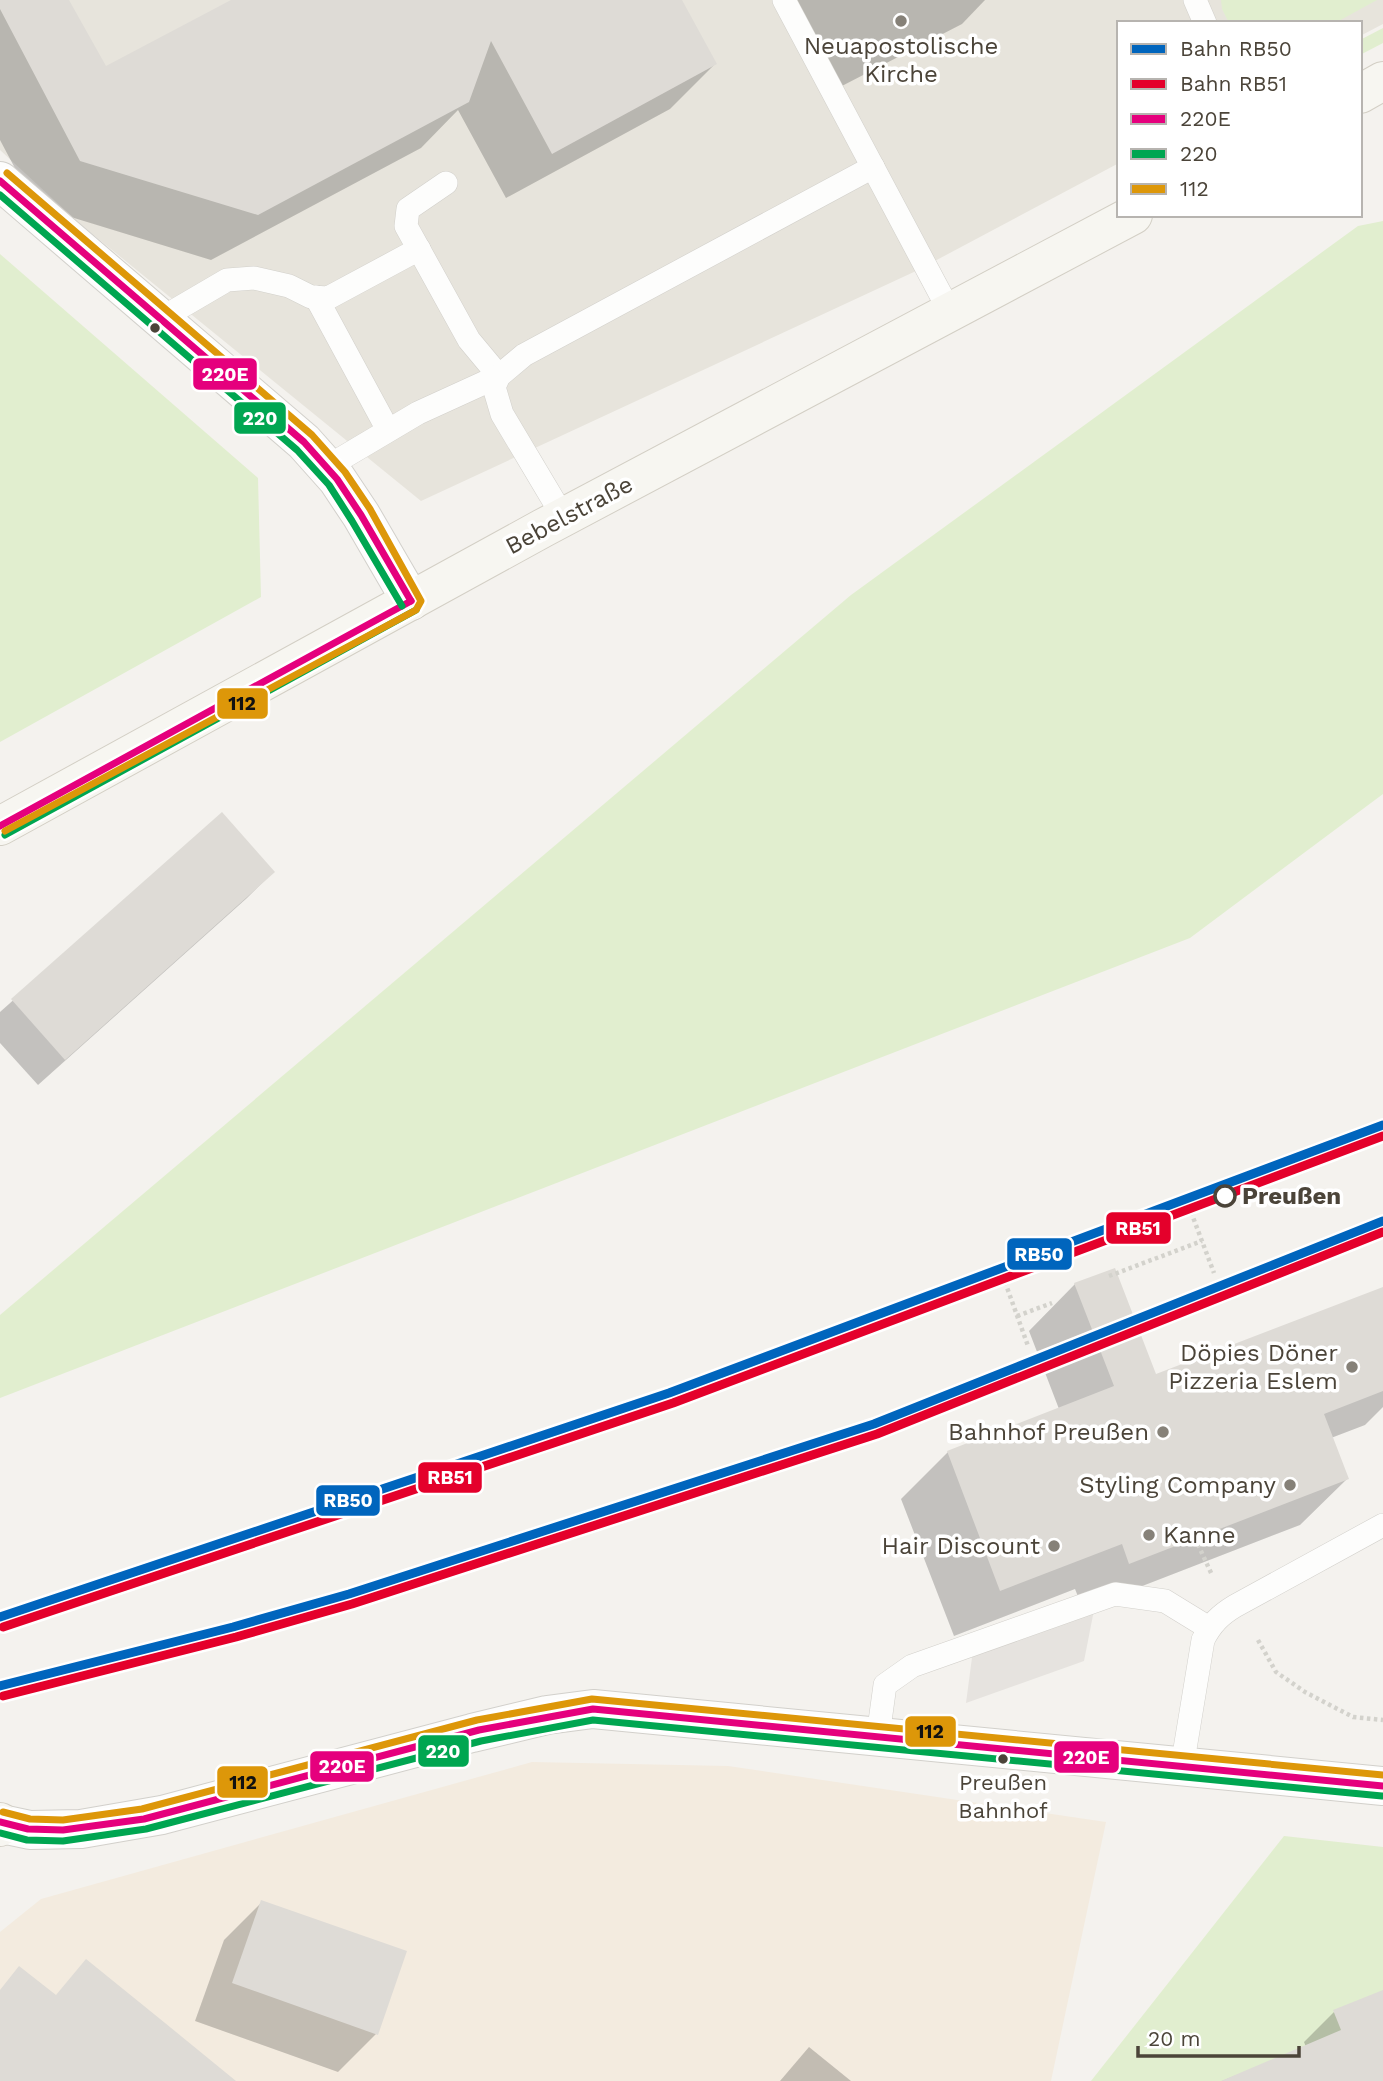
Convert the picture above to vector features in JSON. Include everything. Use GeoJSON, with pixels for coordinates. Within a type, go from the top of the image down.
{"type":"FeatureCollection","features":[{"type":"Feature","properties":{"kind":"main road"},"geometry":{"type":"LineString","coordinates":[[1362,93],[1383,81]]}},
{"type":"Feature","properties":{"kind":"main road","name":"Bebelstraße"},"geometry":{"type":"LineString","coordinates":[[2,823],[1129,217]]}},
{"type":"Feature","properties":{"kind":"street"},"geometry":{"type":"LineString","coordinates":[[0,181],[304,442],[327,467],[361,515],[411,601]]}},
{"type":"Feature","properties":{"kind":"street"},"geometry":{"type":"LineString","coordinates":[[1,1824],[30,1830],[81,1829],[162,1815],[485,1730],[547,1715],[593,1709],[1383,1786]]}},
{"type":"Feature","properties":{"kind":"lane"},"geometry":{"type":"LineString","coordinates":[[784,0],[950,312]]}},
{"type":"Feature","properties":{"kind":"lane"},"geometry":{"type":"LineString","coordinates":[[1195,0],[1204,21]]}},
{"type":"Feature","properties":{"kind":"lane"},"geometry":{"type":"LineString","coordinates":[[327,467],[418,412],[499,376],[524,355],[873,167]]}},
{"type":"Feature","properties":{"kind":"lane"},"geometry":{"type":"LineString","coordinates":[[446,183],[408,209],[406,226],[469,340],[499,376]]}},
{"type":"Feature","properties":{"kind":"lane"},"geometry":{"type":"LineString","coordinates":[[162,318],[227,281],[254,278],[289,286],[316,297],[328,298],[419,249]]}},
{"type":"Feature","properties":{"kind":"lane"},"geometry":{"type":"LineString","coordinates":[[316,297],[388,430]]}},
{"type":"Feature","properties":{"kind":"lane"},"geometry":{"type":"LineString","coordinates":[[499,376],[494,387],[502,414],[565,518]]}},
{"type":"Feature","properties":{"kind":"lane"},"geometry":{"type":"LineString","coordinates":[[1182,1767],[1203,1640],[1209,1628],[1221,1614],[1383,1525]]}},
{"type":"Feature","properties":{"kind":"lane"},"geometry":{"type":"LineString","coordinates":[[878,1736],[885,1685],[912,1666],[1115,1594],[1165,1601],[1209,1628]]}},
{"type":"Feature","properties":{"kind":"path"},"geometry":{"type":"LineString","coordinates":[[1191,1212],[1214,1273]]}},
{"type":"Feature","properties":{"kind":"path"},"geometry":{"type":"LineString","coordinates":[[1109,1276],[1202,1241]]}},
{"type":"Feature","properties":{"kind":"path"},"geometry":{"type":"LineString","coordinates":[[1005,1282],[1028,1346]]}},
{"type":"Feature","properties":{"kind":"path"},"geometry":{"type":"LineString","coordinates":[[1017,1316],[1052,1303]]}},
{"type":"Feature","properties":{"kind":"path"},"geometry":{"type":"LineString","coordinates":[[1195,1538],[1215,1581],[1235,1606],[1276,1672],[1305,1692],[1353,1717],[1383,1720]]}},
{"type":"Feature","properties":{"kind":"shaded area"},"geometry":{"type":"Polygon","coordinates":[[[0,0],[1383,0],[1383,24],[1362,35],[1362,21],[1117,21],[1117,164],[916,271],[421,501],[80,224],[0,150],[0,0]]]}},
{"type":"Feature","properties":{"kind":"shaded area"},"geometry":{"type":"Polygon","coordinates":[[[1096,1600],[1084,1661],[966,1703],[973,1650],[1096,1600]]]}},
{"type":"Feature","properties":{"kind":"shaded area"},"geometry":{"type":"Polygon","coordinates":[[[532,1762],[728,1766],[1106,1822],[1051,2081],[0,2081],[0,1932],[41,1899],[532,1762]]]}},
{"type":"Feature","properties":{"kind":"green space"},"geometry":{"type":"Polygon","coordinates":[[[1221,0],[1377,0],[1339,21],[1228,21],[1221,0]]]}},
{"type":"Feature","properties":{"kind":"green space"},"geometry":{"type":"Polygon","coordinates":[[[1383,28],[1383,43],[1362,54],[1362,39],[1383,28]]]}},
{"type":"Feature","properties":{"kind":"green space"},"geometry":{"type":"Polygon","coordinates":[[[1383,221],[1383,794],[1190,938],[0,1398],[0,1315],[851,595],[1358,226],[1383,221]]]}},
{"type":"Feature","properties":{"kind":"green space"},"geometry":{"type":"Polygon","coordinates":[[[0,254],[258,478],[261,597],[0,742],[0,254]]]}},
{"type":"Feature","properties":{"kind":"green space"},"geometry":{"type":"Polygon","coordinates":[[[1284,1836],[1383,1847],[1383,2081],[1091,2081],[1284,1836]]]}},
{"type":"Feature","properties":{"kind":"building"},"geometry":{"type":"Polygon","coordinates":[[[0,0],[69,0],[106,66],[231,0],[682,0],[717,64],[552,154],[491,41],[469,102],[258,215],[80,161],[0,9],[0,0]]]}},
{"type":"Feature","properties":{"kind":"building"},"geometry":{"type":"Polygon","coordinates":[[[222,812],[275,872],[65,1060],[11,999],[222,812]]]}},
{"type":"Feature","properties":{"kind":"building","name":"Bahnhof Preußen"},"geometry":{"type":"Polygon","coordinates":[[[1115,1268],[1156,1374],[1383,1287],[1383,1391],[1324,1414],[1349,1479],[1129,1564],[1122,1544],[1000,1591],[947,1451],[1114,1386],[1074,1283],[1115,1268]]]}},
{"type":"Feature","properties":{"kind":"building"},"geometry":{"type":"Polygon","coordinates":[[[261,1900],[407,1951],[378,2035],[232,1983],[261,1900]]]}},
{"type":"Feature","properties":{"kind":"building"},"geometry":{"type":"Polygon","coordinates":[[[86,1959],[236,2081],[0,2081],[0,1990],[19,1966],[56,1995],[86,1959]]]}},
{"type":"Feature","properties":{"kind":"building"},"geometry":{"type":"Polygon","coordinates":[[[1383,1990],[1383,2081],[1221,2081],[1341,2030],[1333,2010],[1383,1990]]]}},
{"type":"Feature","properties":{"kind":"rail line","name":"RB50"},"geometry":{"type":"LineString","coordinates":[[0,1617],[669,1393],[1383,1125]]}},
{"type":"Feature","properties":{"kind":"rail line","name":"RB51"},"geometry":{"type":"LineString","coordinates":[[3,1627],[673,1403],[1383,1136]]}},
{"type":"Feature","properties":{"kind":"rail line","name":"RB50"},"geometry":{"type":"LineString","coordinates":[[0,1686],[233,1627],[349,1594],[874,1424],[1383,1221]]}},
{"type":"Feature","properties":{"kind":"rail line","name":"RB51"},"geometry":{"type":"LineString","coordinates":[[3,1696],[236,1637],[352,1604],[877,1434],[1383,1232]]}},
{"type":"Feature","properties":{"kind":"transit line","name":"112"},"geometry":{"type":"LineString","coordinates":[[5,831],[416,610],[421,601],[370,509],[345,472],[312,435],[7,173]]}},
{"type":"Feature","properties":{"kind":"transit line","name":"220E"},"geometry":{"type":"LineString","coordinates":[[0,181],[304,442],[337,479],[411,601]]}},
{"type":"Feature","properties":{"kind":"transit line","name":"220"},"geometry":{"type":"LineString","coordinates":[[0,195],[297,450],[329,485],[402,606]]}},
{"type":"Feature","properties":{"kind":"transit line","name":"220E"},"geometry":{"type":"LineString","coordinates":[[0,826],[411,601]]}},
{"type":"Feature","properties":{"kind":"transit line","name":"220"},"geometry":{"type":"LineString","coordinates":[[5,835],[416,610]]}},
{"type":"Feature","properties":{"kind":"transit line","name":"112"},"geometry":{"type":"LineString","coordinates":[[3,1812],[30,1819],[63,1820],[142,1809],[477,1720],[592,1699],[1383,1775]]}},
{"type":"Feature","properties":{"kind":"transit line","name":"220E"},"geometry":{"type":"LineString","coordinates":[[0,1822],[28,1829],[63,1830],[144,1819],[479,1730],[593,1709],[1383,1786]]}},
{"type":"Feature","properties":{"kind":"transit line","name":"220"},"geometry":{"type":"LineString","coordinates":[[0,1833],[27,1840],[63,1841],[146,1829],[481,1741],[593,1720],[1382,1796]]}},
{"type":"Feature","properties":{"kind":"place","name":"Neuapostolische Kirche"},"geometry":{"type":"Point","coordinates":[901,21]}},
{"type":"Feature","properties":{"kind":"place","name":"Preußen"},"geometry":{"type":"Point","coordinates":[1225,1196]}},
{"type":"Feature","properties":{"kind":"place","name":"Döpies Döner Pizzeria Eslem"},"geometry":{"type":"Point","coordinates":[1352,1367]}},
{"type":"Feature","properties":{"kind":"place","name":"Bahnhof Preußen"},"geometry":{"type":"Point","coordinates":[1163,1432]}},
{"type":"Feature","properties":{"kind":"place","name":"Styling Company"},"geometry":{"type":"Point","coordinates":[1290,1485]}},
{"type":"Feature","properties":{"kind":"place","name":"Kanne"},"geometry":{"type":"Point","coordinates":[1149,1535]}},
{"type":"Feature","properties":{"kind":"place","name":"Hair Discount"},"geometry":{"type":"Point","coordinates":[1054,1546]}},
{"type":"Feature","properties":{"kind":"place","name":"Preußen Bahnhof"},"geometry":{"type":"Point","coordinates":[1003,1759]}}]}
